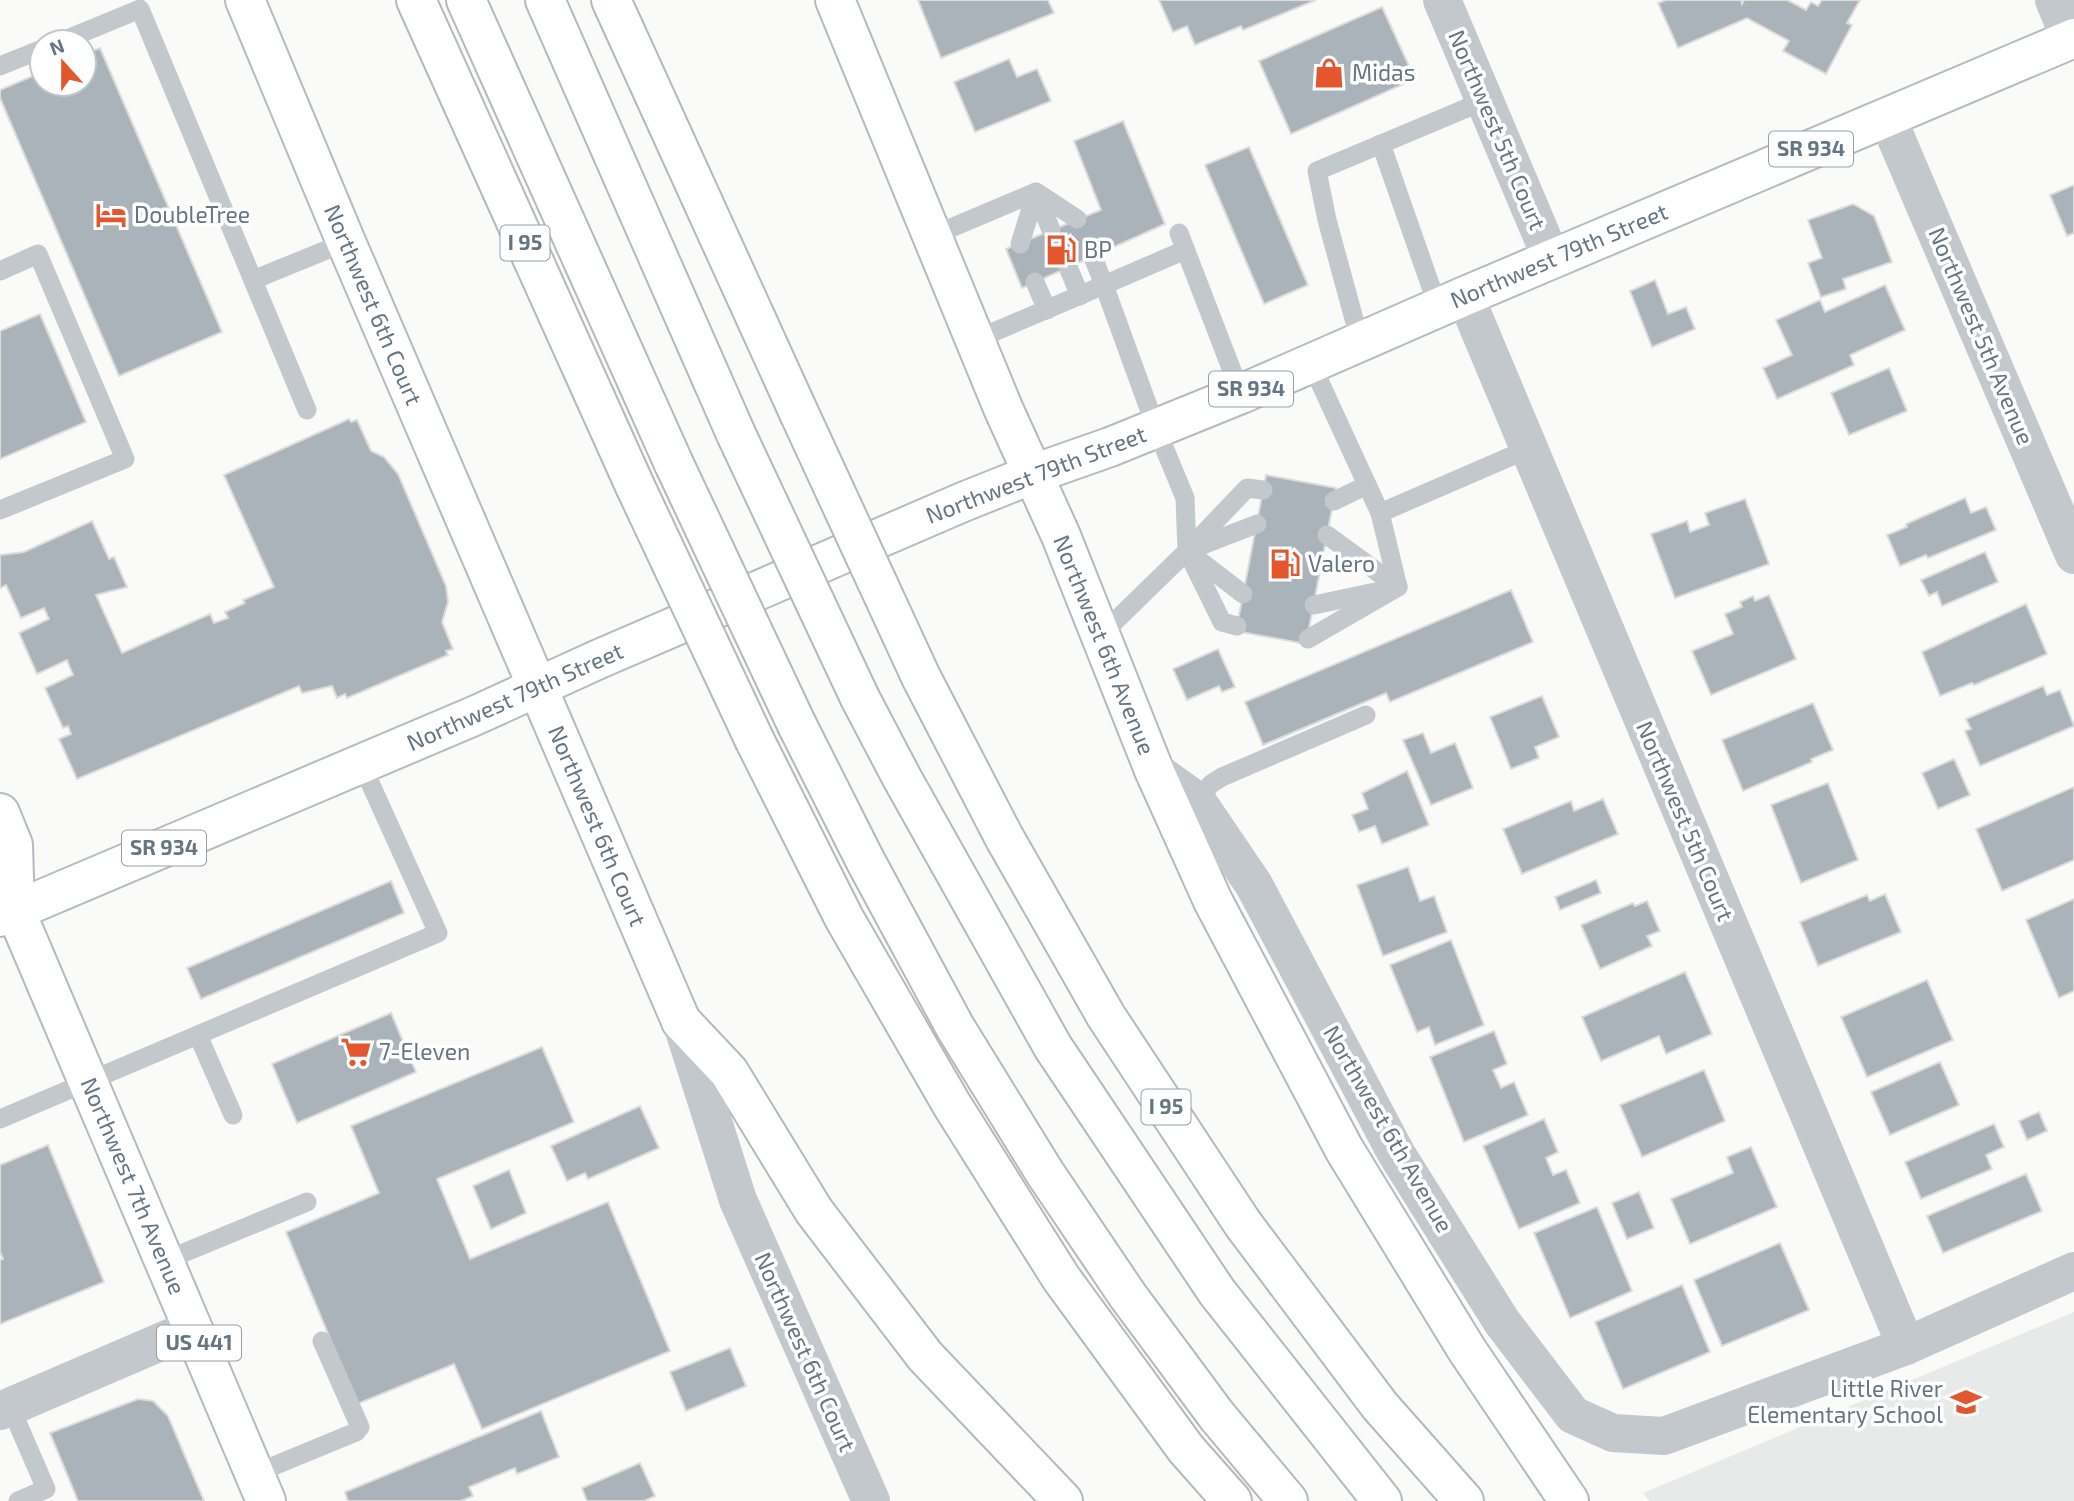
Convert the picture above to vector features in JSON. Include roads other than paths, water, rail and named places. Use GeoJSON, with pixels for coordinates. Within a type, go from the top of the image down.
{"type":"FeatureCollection","features":[{"type":"Feature","properties":{"kind":"main road","name":"Northwest 6th Court"},"geometry":{"type":"LineString","coordinates":[[244,0],[681,1021]]}},
{"type":"Feature","properties":{"kind":"main road","name":"I 95"},"geometry":{"type":"LineString","coordinates":[[415,0],[635,486],[755,741],[844,918],[952,1105],[1061,1278],[1186,1449],[1232,1501]]}},
{"type":"Feature","properties":{"kind":"main road"},"geometry":{"type":"LineString","coordinates":[[466,0],[674,464],[797,725],[865,860],[955,1027],[1045,1173],[1128,1296],[1217,1416],[1288,1501]]}},
{"type":"Feature","properties":{"kind":"main road"},"geometry":{"type":"LineString","coordinates":[[545,0],[736,434],[860,698],[902,778],[1053,1047],[1217,1292],[1382,1501]]}},
{"type":"Feature","properties":{"kind":"main road","name":"I 95"},"geometry":{"type":"LineString","coordinates":[[611,0],[921,677],[1004,837],[1105,1016],[1243,1224],[1380,1406],[1464,1501]]}},
{"type":"Feature","properties":{"kind":"main road","name":"Northwest 6th Avenue"},"geometry":{"type":"LineString","coordinates":[[835,0],[975,340],[1101,635],[1154,770]]}},
{"type":"Feature","properties":{"kind":"main road","name":"Northwest 79th Street"},"geometry":{"type":"LineString","coordinates":[[5,908],[362,765],[942,511],[1241,394],[2072,38]]}},
{"type":"Feature","properties":{"kind":"main road"},"geometry":{"type":"LineString","coordinates":[[1154,770],[1213,901],[1344,1149],[1467,1350],[1569,1501]]}},
{"type":"Feature","properties":{"kind":"main road","name":"Northwest 7th Avenue"},"geometry":{"type":"LineString","coordinates":[[0,813],[13,845],[5,908],[89,1082],[260,1488]]}},
{"type":"Feature","properties":{"kind":"main road"},"geometry":{"type":"LineString","coordinates":[[681,1021],[729,1072],[814,1211],[925,1356],[1063,1501]]}},
{"type":"Feature","properties":{"kind":"street","name":"Northwest 5th Court"},"geometry":{"type":"LineString","coordinates":[[1442,0],[1552,260]]}},
{"type":"Feature","properties":{"kind":"street"},"geometry":{"type":"LineString","coordinates":[[2054,0],[2072,38]]}},
{"type":"Feature","properties":{"kind":"street","name":"Northwest 5th Avenue"},"geometry":{"type":"LineString","coordinates":[[1887,117],[2074,555]]}},
{"type":"Feature","properties":{"kind":"street","name":"Northwest 5th Court"},"geometry":{"type":"LineString","coordinates":[[1451,302],[1528,449],[1906,1346]]}},
{"type":"Feature","properties":{"kind":"street","name":"Northwest 6th Avenue"},"geometry":{"type":"LineString","coordinates":[[1154,770],[1197,801],[1254,885],[1396,1153],[1502,1322],[1573,1415],[1613,1433],[1664,1436],[1906,1346]]}},
{"type":"Feature","properties":{"kind":"street","name":"Northwest 6th Court"},"geometry":{"type":"LineString","coordinates":[[681,1021],[738,1200],[871,1501]]}},
{"type":"Feature","properties":{"kind":"street"},"geometry":{"type":"LineString","coordinates":[[1906,1346],[2074,1271]]}},
{"type":"Feature","properties":{"kind":"street"},"geometry":{"type":"LineString","coordinates":[[5,1409],[193,1328]]}},
{"type":"Feature","properties":{"kind":"lane"},"geometry":{"type":"LineString","coordinates":[[94,28],[140,9],[307,410]]}},
{"type":"Feature","properties":{"kind":"lane"},"geometry":{"type":"LineString","coordinates":[[0,66],[28,55]]}},
{"type":"Feature","properties":{"kind":"lane"},"geometry":{"type":"LineString","coordinates":[[1360,341],[1327,220],[1317,171],[1486,100]]}},
{"type":"Feature","properties":{"kind":"lane"},"geometry":{"type":"LineString","coordinates":[[1381,144],[1451,302]]}},
{"type":"Feature","properties":{"kind":"lane"},"geometry":{"type":"LineString","coordinates":[[932,236],[1036,192]]}},
{"type":"Feature","properties":{"kind":"lane"},"geometry":{"type":"LineString","coordinates":[[1036,192],[1077,219]]}},
{"type":"Feature","properties":{"kind":"lane"},"geometry":{"type":"LineString","coordinates":[[1036,192],[1051,230]]}},
{"type":"Feature","properties":{"kind":"lane"},"geometry":{"type":"LineString","coordinates":[[1020,244],[1036,192]]}},
{"type":"Feature","properties":{"kind":"lane"},"geometry":{"type":"LineString","coordinates":[[975,340],[1104,285],[1182,241],[1241,394]]}},
{"type":"Feature","properties":{"kind":"lane"},"geometry":{"type":"LineString","coordinates":[[253,280],[346,242]]}},
{"type":"Feature","properties":{"kind":"lane"},"geometry":{"type":"LineString","coordinates":[[0,271],[38,254],[125,459],[0,510]]}},
{"type":"Feature","properties":{"kind":"lane"},"geometry":{"type":"LineString","coordinates":[[1093,257],[1156,428],[1185,498],[1187,551],[1222,622],[1237,626]]}},
{"type":"Feature","properties":{"kind":"lane"},"geometry":{"type":"LineString","coordinates":[[1068,267],[1080,296]]}},
{"type":"Feature","properties":{"kind":"lane"},"geometry":{"type":"LineString","coordinates":[[1035,282],[1046,310]]}},
{"type":"Feature","properties":{"kind":"lane"},"geometry":{"type":"LineString","coordinates":[[1311,363],[1380,513],[1398,587]]}},
{"type":"Feature","properties":{"kind":"lane"},"geometry":{"type":"LineString","coordinates":[[1380,513],[1528,449]]}},
{"type":"Feature","properties":{"kind":"lane"},"geometry":{"type":"LineString","coordinates":[[1334,501],[1367,485]]}},
{"type":"Feature","properties":{"kind":"lane"},"geometry":{"type":"LineString","coordinates":[[1101,635],[1247,488],[1263,490]]}},
{"type":"Feature","properties":{"kind":"lane"},"geometry":{"type":"LineString","coordinates":[[1187,551],[1257,524]]}},
{"type":"Feature","properties":{"kind":"lane"},"geometry":{"type":"LineString","coordinates":[[1327,535],[1398,587]]}},
{"type":"Feature","properties":{"kind":"lane"},"geometry":{"type":"LineString","coordinates":[[1187,551],[1243,594]]}},
{"type":"Feature","properties":{"kind":"lane"},"geometry":{"type":"LineString","coordinates":[[1314,605],[1398,587]]}},
{"type":"Feature","properties":{"kind":"lane"},"geometry":{"type":"LineString","coordinates":[[1308,639],[1398,587]]}},
{"type":"Feature","properties":{"kind":"lane"},"geometry":{"type":"LineString","coordinates":[[1197,801],[1212,784],[1223,777],[1366,715]]}},
{"type":"Feature","properties":{"kind":"lane"},"geometry":{"type":"LineString","coordinates":[[0,1119],[438,933],[362,765]]}},
{"type":"Feature","properties":{"kind":"lane"},"geometry":{"type":"LineString","coordinates":[[198,1035],[233,1115]]}},
{"type":"Feature","properties":{"kind":"lane"},"geometry":{"type":"LineString","coordinates":[[164,1261],[307,1202]]}},
{"type":"Feature","properties":{"kind":"lane"},"geometry":{"type":"LineString","coordinates":[[260,1488],[356,1432],[360,1427],[322,1341]]}},
{"type":"Feature","properties":{"kind":"lane"},"geometry":{"type":"LineString","coordinates":[[5,1409],[46,1489],[18,1501]]}},
{"type":"Feature","properties":{"kind":"place","name":"Midas"},"geometry":{"type":"Point","coordinates":[1329,73]}},
{"type":"Feature","properties":{"kind":"place","name":"DoubleTree"},"geometry":{"type":"Point","coordinates":[111,215]}},
{"type":"Feature","properties":{"kind":"place","name":"BP"},"geometry":{"type":"Point","coordinates":[1061,250]}},
{"type":"Feature","properties":{"kind":"place","name":"Valero"},"geometry":{"type":"Point","coordinates":[1285,564]}},
{"type":"Feature","properties":{"kind":"place","name":"7-Eleven"},"geometry":{"type":"Point","coordinates":[356,1052]}},
{"type":"Feature","properties":{"kind":"place","name":"Little River Elementary School"},"geometry":{"type":"Point","coordinates":[1966,1402]}}]}
